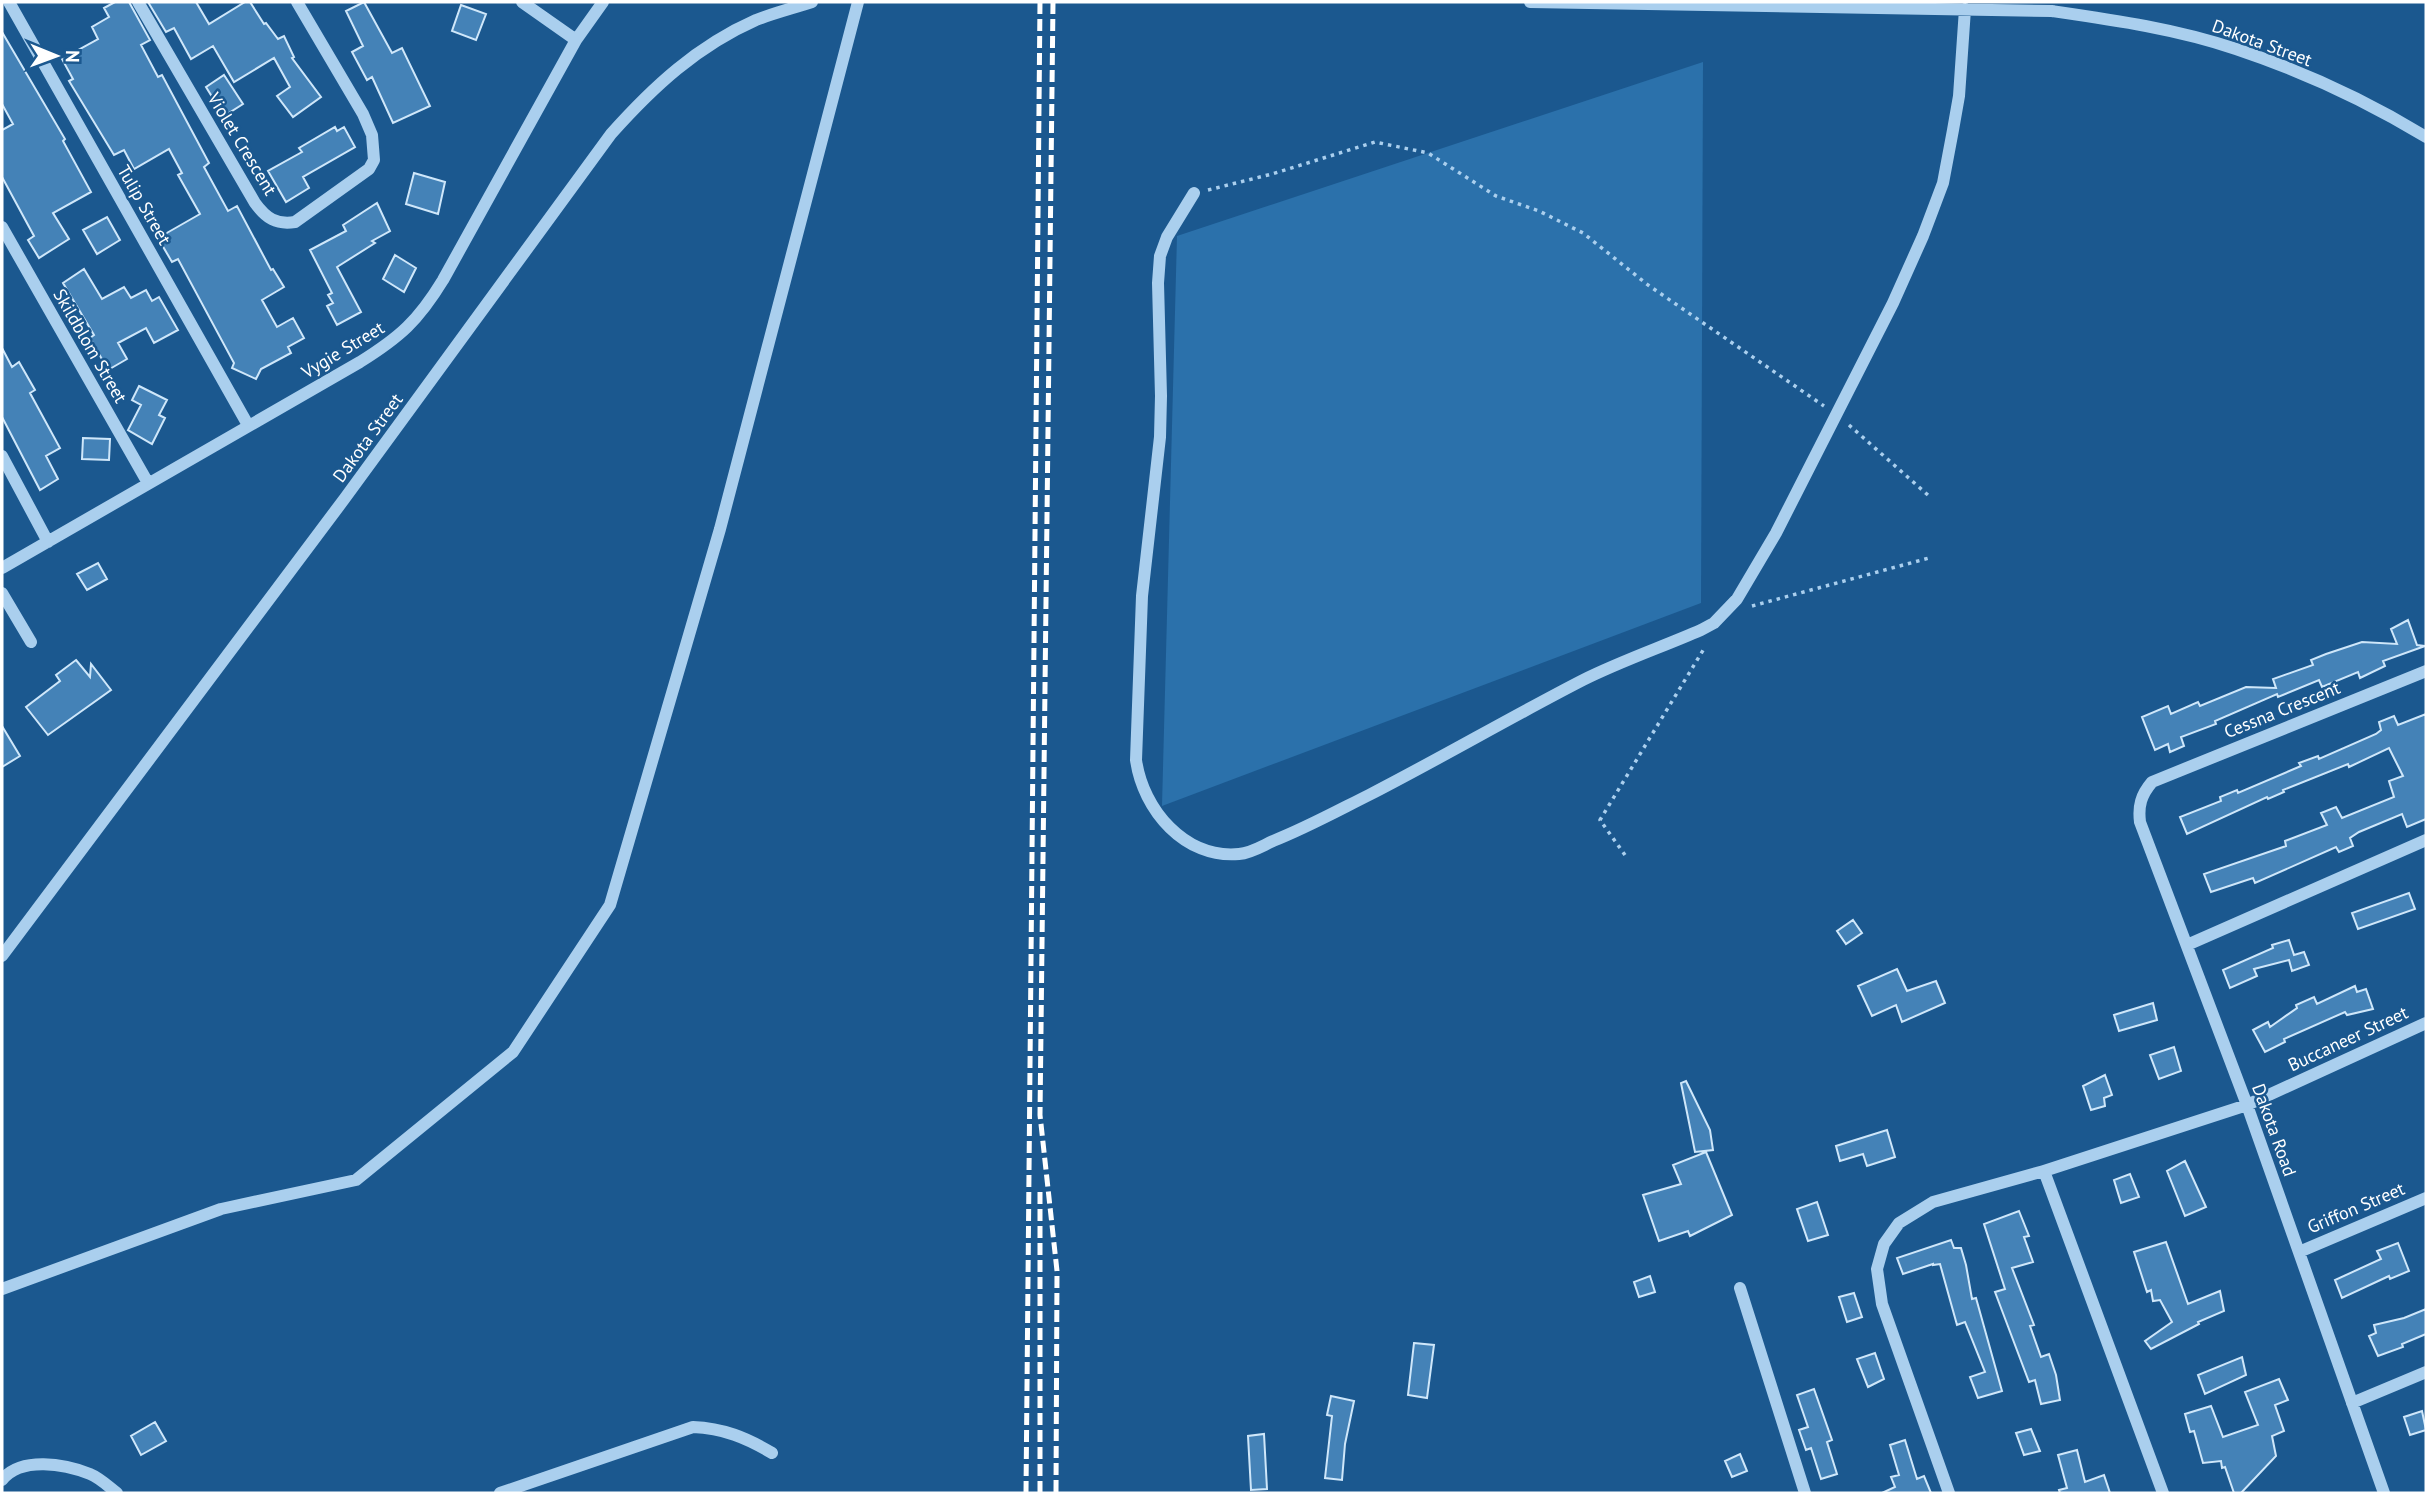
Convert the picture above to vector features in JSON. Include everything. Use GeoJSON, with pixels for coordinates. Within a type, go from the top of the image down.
{"type":"FeatureCollection","features":[{"type":"Feature","properties":{"kind":"street","name":"Tulip Street"},"geometry":{"type":"LineString","coordinates":[[9,2],[248,425]]}},
{"type":"Feature","properties":{"kind":"street","name":"Violet Crescent"},"geometry":{"type":"LineString","coordinates":[[138,2],[255,203],[263,215],[282,224],[295,222],[369,169],[374,160],[375,148],[363,114],[297,2]]}},
{"type":"Feature","properties":{"kind":"street"},"geometry":{"type":"LineString","coordinates":[[522,2],[576,40]]}},
{"type":"Feature","properties":{"kind":"street","name":"Vygie Street"},"geometry":{"type":"LineString","coordinates":[[2,568],[360,362],[413,323],[429,304],[576,40],[603,2]]}},
{"type":"Feature","properties":{"kind":"street","name":"Dakota Street"},"geometry":{"type":"LineString","coordinates":[[2,956],[354,487],[611,134],[653,89],[695,54],[757,20],[813,2]]}},
{"type":"Feature","properties":{"kind":"street"},"geometry":{"type":"LineString","coordinates":[[2,1289],[220,1209],[356,1180],[513,1052],[610,905],[720,529],[858,2]]}},
{"type":"Feature","properties":{"kind":"street","name":"Dakota Street"},"geometry":{"type":"LineString","coordinates":[[1530,2],[1913,5],[2052,11],[2120,21],[2225,46],[2351,96],[2426,137]]}},
{"type":"Feature","properties":{"kind":"street"},"geometry":{"type":"LineString","coordinates":[[1195,193],[1167,237],[1160,256],[1160,436],[1142,596],[1136,760],[1143,792],[1165,822],[1188,843],[1217,853],[1240,854],[1288,835],[1428,765],[1586,678],[1701,630],[1726,612],[1737,599],[1776,533],[1893,303],[1923,236],[1942,183],[1959,96],[1965,9]]}},
{"type":"Feature","properties":{"kind":"street","name":"Skildblom Street"},"geometry":{"type":"LineString","coordinates":[[2,227],[148,483]]}},
{"type":"Feature","properties":{"kind":"street"},"geometry":{"type":"LineString","coordinates":[[2,456],[48,542]]}},
{"type":"Feature","properties":{"kind":"street"},"geometry":{"type":"LineString","coordinates":[[2,593],[31,642]]}},
{"type":"Feature","properties":{"kind":"street","name":"Cessna Crescent"},"geometry":{"type":"LineString","coordinates":[[2152,782],[2426,671]]}},
{"type":"Feature","properties":{"kind":"street","name":"Dakota Road"},"geometry":{"type":"LineString","coordinates":[[2152,782],[2141,798],[2140,822],[2247,1105],[2384,1493]]}},
{"type":"Feature","properties":{"kind":"street"},"geometry":{"type":"LineString","coordinates":[[2187,945],[2426,840]]}},
{"type":"Feature","properties":{"kind":"street","name":"Buccaneer Street"},"geometry":{"type":"LineString","coordinates":[[1950,1493],[1882,1304],[1877,1269],[1884,1244],[1899,1223],[1933,1202],[2044,1171],[2247,1105],[2426,1023]]}},
{"type":"Feature","properties":{"kind":"street"},"geometry":{"type":"LineString","coordinates":[[2044,1171],[2164,1493]]}},
{"type":"Feature","properties":{"kind":"street","name":"Griffon Street"},"geometry":{"type":"LineString","coordinates":[[2299,1252],[2426,1198]]}},
{"type":"Feature","properties":{"kind":"street"},"geometry":{"type":"LineString","coordinates":[[1740,1288],[1805,1493]]}},
{"type":"Feature","properties":{"kind":"street"},"geometry":{"type":"LineString","coordinates":[[2352,1403],[2426,1372]]}},
{"type":"Feature","properties":{"kind":"street"},"geometry":{"type":"LineString","coordinates":[[500,1493],[693,1427],[726,1431],[750,1440],[772,1453]]}},
{"type":"Feature","properties":{"kind":"street"},"geometry":{"type":"LineString","coordinates":[[2,1480],[7,1474],[29,1465],[63,1466],[92,1475],[117,1493]]}},
{"type":"Feature","properties":{"kind":"path"},"geometry":{"type":"LineString","coordinates":[[1195,193],[1272,174],[1375,142],[1428,153],[1496,196],[1539,211],[1583,233],[1648,285],[1837,414],[1929,496]]}},
{"type":"Feature","properties":{"kind":"path"},"geometry":{"type":"LineString","coordinates":[[1726,612],[1929,558]]}},
{"type":"Feature","properties":{"kind":"path"},"geometry":{"type":"LineString","coordinates":[[1625,855],[1600,820],[1704,647]]}},
{"type":"Feature","properties":{"kind":"shaded area"},"geometry":{"type":"Polygon","coordinates":[[[1703,62],[1701,603],[1162,806],[1177,236],[1703,62]]]}},
{"type":"Feature","properties":{"kind":"building"},"geometry":{"type":"Polygon","coordinates":[[[115,2],[129,2],[150,40],[141,45],[158,77],[162,75],[209,163],[204,167],[228,211],[237,206],[271,270],[273,269],[284,287],[262,300],[277,327],[293,318],[304,338],[288,347],[291,353],[261,369],[256,379],[232,368],[234,363],[178,259],[172,262],[158,238],[200,214],[178,175],[182,173],[169,149],[134,169],[124,150],[114,155],[69,81],[73,79],[62,59],[98,39],[92,27],[109,17],[104,8],[115,2]]]}},
{"type":"Feature","properties":{"kind":"building"},"geometry":{"type":"Polygon","coordinates":[[[148,2],[196,2],[209,24],[245,2],[250,2],[264,24],[266,23],[278,39],[284,36],[294,57],[292,58],[321,97],[293,117],[277,96],[290,87],[274,58],[234,82],[213,46],[191,59],[174,28],[166,32],[148,2]]]}},
{"type":"Feature","properties":{"kind":"building"},"geometry":{"type":"Polygon","coordinates":[[[364,2],[392,53],[402,48],[430,106],[393,123],[372,77],[367,80],[352,52],[363,46],[346,11],[364,2]]]}},
{"type":"Feature","properties":{"kind":"building"},"geometry":{"type":"Polygon","coordinates":[[[461,5],[486,14],[476,40],[452,31],[461,5]]]}},
{"type":"Feature","properties":{"kind":"building"},"geometry":{"type":"Polygon","coordinates":[[[2,32],[65,139],[63,141],[91,192],[53,213],[69,239],[39,258],[28,240],[34,236],[2,177],[2,130],[13,124],[2,104],[2,32]]]}},
{"type":"Feature","properties":{"kind":"building"},"geometry":{"type":"Polygon","coordinates":[[[224,75],[243,104],[224,116],[206,87],[224,75]]]}},
{"type":"Feature","properties":{"kind":"building"},"geometry":{"type":"Polygon","coordinates":[[[335,127],[337,131],[344,127],[355,147],[303,177],[309,188],[286,202],[268,171],[302,152],[299,148],[335,127]]]}},
{"type":"Feature","properties":{"kind":"building"},"geometry":{"type":"Polygon","coordinates":[[[414,173],[445,182],[438,214],[406,204],[414,173]]]}},
{"type":"Feature","properties":{"kind":"building"},"geometry":{"type":"Polygon","coordinates":[[[377,203],[390,231],[337,267],[361,312],[337,325],[327,306],[333,303],[328,295],[332,293],[310,250],[346,231],[343,225],[377,203]]]}},
{"type":"Feature","properties":{"kind":"building"},"geometry":{"type":"Polygon","coordinates":[[[107,217],[120,240],[97,254],[83,230],[107,217]]]}},
{"type":"Feature","properties":{"kind":"building"},"geometry":{"type":"Polygon","coordinates":[[[395,255],[416,268],[404,292],[383,279],[395,255]]]}},
{"type":"Feature","properties":{"kind":"building"},"geometry":{"type":"Polygon","coordinates":[[[84,269],[102,299],[124,287],[131,298],[146,290],[152,301],[159,297],[178,330],[154,343],[146,328],[118,343],[127,359],[108,370],[90,338],[94,335],[63,283],[84,269]]]}},
{"type":"Feature","properties":{"kind":"building"},"geometry":{"type":"Polygon","coordinates":[[[2,348],[12,367],[19,362],[35,390],[30,393],[60,448],[46,456],[58,479],[40,490],[2,417],[2,348]]]}},
{"type":"Feature","properties":{"kind":"building"},"geometry":{"type":"Polygon","coordinates":[[[139,386],[167,400],[159,415],[165,418],[152,444],[128,430],[141,405],[132,400],[139,386]]]}},
{"type":"Feature","properties":{"kind":"building"},"geometry":{"type":"Polygon","coordinates":[[[83,438],[110,439],[109,460],[82,459],[83,438]]]}},
{"type":"Feature","properties":{"kind":"building"},"geometry":{"type":"Polygon","coordinates":[[[98,563],[107,579],[87,590],[77,574],[98,563]]]}},
{"type":"Feature","properties":{"kind":"building"},"geometry":{"type":"Polygon","coordinates":[[[2408,620],[2417,645],[2425,646],[2383,661],[2385,666],[2360,678],[2358,672],[2322,687],[2319,680],[2278,697],[2277,694],[2215,721],[2216,724],[2181,737],[2184,746],[2170,752],[2168,744],[2155,750],[2142,717],[2168,706],[2171,714],[2198,702],[2200,706],[2246,687],[2276,688],[2273,679],[2313,665],[2311,660],[2362,642],[2397,644],[2391,629],[2408,620]]]}},
{"type":"Feature","properties":{"kind":"building"},"geometry":{"type":"Polygon","coordinates":[[[76,660],[90,677],[91,664],[111,690],[48,735],[26,707],[60,681],[56,675],[76,660]]]}},
{"type":"Feature","properties":{"kind":"building"},"geometry":{"type":"Polygon","coordinates":[[[2426,714],[2426,819],[2407,827],[2402,814],[2359,832],[2350,838],[2353,846],[2339,852],[2336,847],[2255,883],[2253,878],[2211,892],[2204,874],[2286,846],[2285,841],[2327,825],[2321,813],[2336,807],[2342,818],[2394,797],[2389,781],[2403,776],[2389,748],[2349,767],[2348,764],[2283,790],[2284,792],[2268,799],[2267,797],[2187,834],[2180,817],[2221,801],[2220,797],[2237,790],[2238,793],[2301,766],[2299,763],[2318,756],[2319,759],[2376,734],[2381,730],[2379,722],[2394,716],[2398,725],[2426,714]]]}},
{"type":"Feature","properties":{"kind":"building"},"geometry":{"type":"Polygon","coordinates":[[[2,726],[20,756],[2,767],[2,726]]]}},
{"type":"Feature","properties":{"kind":"building"},"geometry":{"type":"Polygon","coordinates":[[[2409,893],[2415,909],[2358,929],[2352,913],[2409,893]]]}},
{"type":"Feature","properties":{"kind":"building"},"geometry":{"type":"Polygon","coordinates":[[[1853,920],[1862,933],[1846,944],[1837,931],[1853,920]]]}},
{"type":"Feature","properties":{"kind":"building"},"geometry":{"type":"Polygon","coordinates":[[[2289,940],[2294,955],[2304,952],[2309,965],[2292,971],[2289,960],[2254,969],[2257,976],[2230,988],[2223,970],[2273,948],[2272,945],[2289,940]]]}},
{"type":"Feature","properties":{"kind":"building"},"geometry":{"type":"Polygon","coordinates":[[[1897,969],[1907,991],[1936,981],[1945,1003],[1902,1022],[1896,1005],[1872,1016],[1858,986],[1897,969]]]}},
{"type":"Feature","properties":{"kind":"building"},"geometry":{"type":"Polygon","coordinates":[[[2355,986],[2357,992],[2366,989],[2373,1009],[2347,1015],[2345,1012],[2284,1039],[2285,1042],[2265,1052],[2253,1030],[2268,1022],[2270,1027],[2297,1008],[2296,1005],[2314,997],[2317,1004],[2355,986]]]}},
{"type":"Feature","properties":{"kind":"building"},"geometry":{"type":"Polygon","coordinates":[[[2153,1003],[2157,1020],[2119,1031],[2114,1015],[2153,1003]]]}},
{"type":"Feature","properties":{"kind":"building"},"geometry":{"type":"Polygon","coordinates":[[[2174,1047],[2181,1071],[2159,1079],[2150,1055],[2174,1047]]]}},
{"type":"Feature","properties":{"kind":"building"},"geometry":{"type":"Polygon","coordinates":[[[2105,1075],[2112,1095],[2104,1098],[2105,1106],[2091,1110],[2083,1086],[2105,1075]]]}},
{"type":"Feature","properties":{"kind":"building"},"geometry":{"type":"Polygon","coordinates":[[[1686,1081],[1710,1130],[1713,1150],[1695,1152],[1681,1083],[1686,1081]]]}},
{"type":"Feature","properties":{"kind":"building"},"geometry":{"type":"Polygon","coordinates":[[[1887,1130],[1895,1157],[1867,1166],[1863,1154],[1840,1161],[1836,1146],[1887,1130]]]}},
{"type":"Feature","properties":{"kind":"building"},"geometry":{"type":"Polygon","coordinates":[[[1706,1152],[1732,1215],[1690,1236],[1688,1231],[1659,1241],[1643,1195],[1681,1184],[1673,1165],[1706,1152]]]}},
{"type":"Feature","properties":{"kind":"building"},"geometry":{"type":"Polygon","coordinates":[[[2185,1161],[2206,1207],[2185,1216],[2167,1171],[2185,1161]]]}},
{"type":"Feature","properties":{"kind":"building"},"geometry":{"type":"Polygon","coordinates":[[[2130,1174],[2139,1197],[2121,1203],[2114,1180],[2130,1174]]]}},
{"type":"Feature","properties":{"kind":"building"},"geometry":{"type":"Polygon","coordinates":[[[1817,1202],[1828,1235],[1808,1241],[1797,1209],[1817,1202]]]}},
{"type":"Feature","properties":{"kind":"building"},"geometry":{"type":"Polygon","coordinates":[[[2019,1211],[2029,1236],[2024,1237],[2033,1262],[2012,1268],[2034,1325],[2030,1326],[2041,1357],[2049,1354],[2060,1400],[2041,1404],[2035,1380],[2029,1382],[1995,1292],[2005,1289],[1984,1224],[2019,1211]]]}},
{"type":"Feature","properties":{"kind":"building"},"geometry":{"type":"Polygon","coordinates":[[[1951,1240],[1954,1248],[1961,1248],[1972,1299],[1976,1298],[2002,1391],[1978,1398],[1970,1377],[1985,1372],[1965,1322],[1957,1325],[1940,1264],[1903,1274],[1897,1258],[1951,1240]]]}},
{"type":"Feature","properties":{"kind":"building"},"geometry":{"type":"Polygon","coordinates":[[[2166,1242],[2188,1304],[2220,1291],[2224,1311],[2198,1322],[2199,1324],[2151,1349],[2145,1341],[2172,1322],[2160,1300],[2153,1301],[2151,1290],[2147,1292],[2134,1252],[2166,1242]]]}},
{"type":"Feature","properties":{"kind":"building"},"geometry":{"type":"Polygon","coordinates":[[[2398,1243],[2409,1271],[2390,1279],[2389,1276],[2342,1298],[2335,1280],[2381,1259],[2377,1251],[2398,1243]]]}},
{"type":"Feature","properties":{"kind":"building"},"geometry":{"type":"Polygon","coordinates":[[[1650,1276],[1655,1292],[1639,1297],[1634,1282],[1650,1276]]]}},
{"type":"Feature","properties":{"kind":"building"},"geometry":{"type":"Polygon","coordinates":[[[1854,1293],[1862,1317],[1847,1322],[1839,1297],[1854,1293]]]}},
{"type":"Feature","properties":{"kind":"building"},"geometry":{"type":"Polygon","coordinates":[[[2426,1309],[2426,1334],[2402,1344],[2403,1347],[2378,1356],[2369,1336],[2376,1333],[2374,1325],[2404,1318],[2426,1309]]]}},
{"type":"Feature","properties":{"kind":"building"},"geometry":{"type":"Polygon","coordinates":[[[1414,1343],[1434,1345],[1427,1398],[1408,1395],[1414,1343]]]}},
{"type":"Feature","properties":{"kind":"building"},"geometry":{"type":"Polygon","coordinates":[[[1875,1353],[1884,1379],[1868,1387],[1857,1359],[1875,1353]]]}},
{"type":"Feature","properties":{"kind":"building"},"geometry":{"type":"Polygon","coordinates":[[[2242,1357],[2246,1375],[2205,1394],[2198,1375],[2242,1357]]]}},
{"type":"Feature","properties":{"kind":"building"},"geometry":{"type":"Polygon","coordinates":[[[2279,1379],[2288,1400],[2275,1405],[2284,1431],[2272,1436],[2276,1456],[2241,1493],[2234,1493],[2221,1461],[2203,1463],[2194,1431],[2190,1432],[2185,1414],[2211,1406],[2223,1437],[2258,1425],[2245,1392],[2279,1379]]]}},
{"type":"Feature","properties":{"kind":"building"},"geometry":{"type":"Polygon","coordinates":[[[1814,1389],[1832,1440],[1827,1442],[1837,1474],[1821,1479],[1811,1448],[1806,1450],[1799,1430],[1808,1427],[1797,1395],[1814,1389]]]}},
{"type":"Feature","properties":{"kind":"building"},"geometry":{"type":"Polygon","coordinates":[[[1331,1396],[1354,1401],[1345,1444],[1342,1480],[1325,1478],[1332,1416],[1327,1415],[1331,1396]]]}},
{"type":"Feature","properties":{"kind":"building"},"geometry":{"type":"Polygon","coordinates":[[[2422,1411],[2426,1430],[2410,1435],[2404,1417],[2422,1411]]]}},
{"type":"Feature","properties":{"kind":"building"},"geometry":{"type":"Polygon","coordinates":[[[155,1422],[166,1441],[141,1455],[131,1436],[155,1422]]]}},
{"type":"Feature","properties":{"kind":"building"},"geometry":{"type":"Polygon","coordinates":[[[2031,1429],[2040,1451],[2024,1455],[2016,1433],[2031,1429]]]}},
{"type":"Feature","properties":{"kind":"building"},"geometry":{"type":"Polygon","coordinates":[[[1264,1434],[1267,1489],[1251,1490],[1248,1436],[1264,1434]]]}},
{"type":"Feature","properties":{"kind":"building"},"geometry":{"type":"Polygon","coordinates":[[[1905,1440],[1917,1479],[1924,1476],[1931,1493],[1882,1493],[1895,1487],[1891,1477],[1899,1475],[1890,1445],[1905,1440]]]}},
{"type":"Feature","properties":{"kind":"building"},"geometry":{"type":"Polygon","coordinates":[[[2077,1450],[2085,1482],[2104,1475],[2110,1493],[2060,1493],[2059,1490],[2067,1488],[2058,1455],[2077,1450]]]}},
{"type":"Feature","properties":{"kind":"building"},"geometry":{"type":"Polygon","coordinates":[[[1740,1454],[1747,1471],[1732,1477],[1725,1461],[1740,1454]]]}},
{"type":"Feature","properties":{"kind":"railway"},"geometry":{"type":"LineString","coordinates":[[1026,1493],[1040,2]]}},
{"type":"Feature","properties":{"kind":"railway"},"geometry":{"type":"LineString","coordinates":[[1053,2],[1040,1115],[1057,1271],[1056,1493]]}},
{"type":"Feature","properties":{"kind":"railway"},"geometry":{"type":"LineString","coordinates":[[1040,1192],[1040,1493]]}}]}
